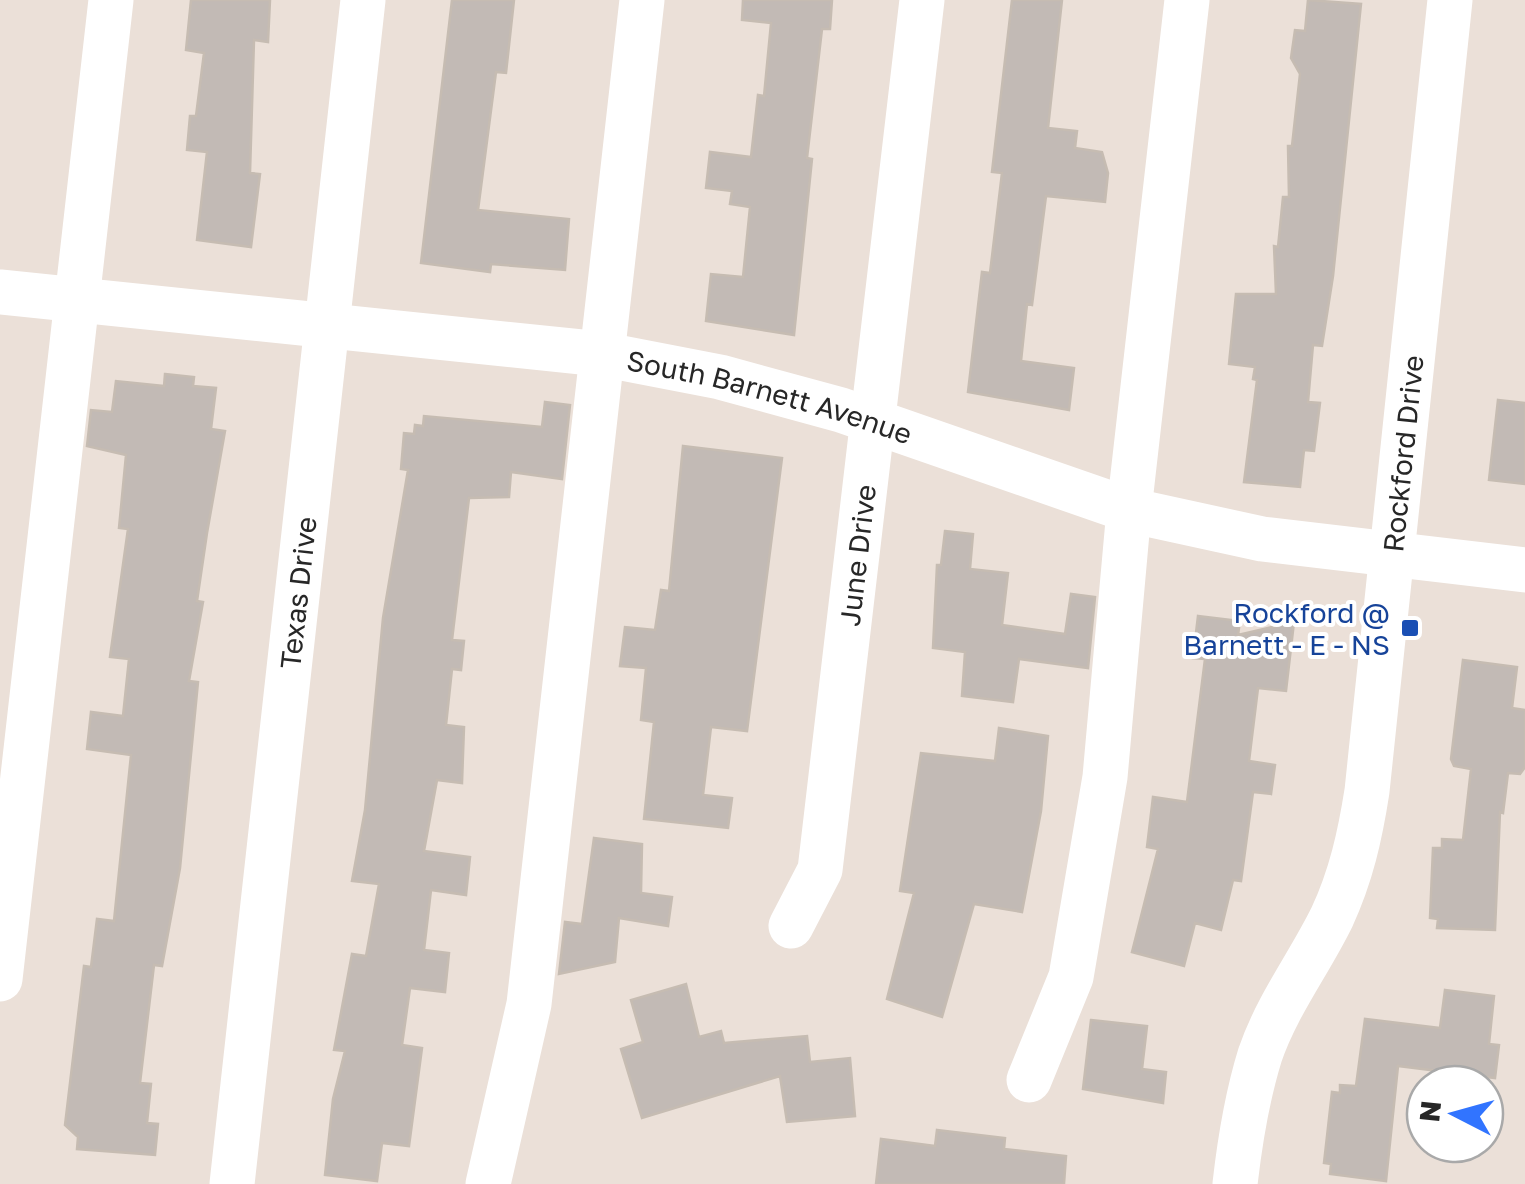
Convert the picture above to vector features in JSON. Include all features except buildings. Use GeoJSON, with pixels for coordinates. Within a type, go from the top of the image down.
{"type":"FeatureCollection","features":[{"type":"Feature","properties":{"kind":"street"},"geometry":{"type":"LineString","coordinates":[[0,979],[111,0]]}},
{"type":"Feature","properties":{"kind":"street","name":"Texas Drive"},"geometry":{"type":"LineString","coordinates":[[232,1184],[363,0]]}},
{"type":"Feature","properties":{"kind":"street"},"geometry":{"type":"LineString","coordinates":[[488,1184],[528,1004],[642,0]]}},
{"type":"Feature","properties":{"kind":"street","name":"June Drive"},"geometry":{"type":"LineString","coordinates":[[790,926],[820,870],[922,0]]}},
{"type":"Feature","properties":{"kind":"street"},"geometry":{"type":"LineString","coordinates":[[1030,1080],[1071,977],[1106,777],[1129,510],[1187,0]]}},
{"type":"Feature","properties":{"kind":"street","name":"Rockford Drive"},"geometry":{"type":"LineString","coordinates":[[1236,1184],[1241,1129],[1261,1052],[1288,992],[1331,919],[1356,859],[1450,0]]}},
{"type":"Feature","properties":{"kind":"street","name":"South Barnett Avenue"},"geometry":{"type":"LineString","coordinates":[[0,292],[601,354],[720,377],[872,420],[1019,475],[1129,510],[1262,539],[1525,570]]}},
{"type":"Feature","properties":{"kind":"place","name":"Rockford @ Barnett - E - NS"},"geometry":{"type":"Point","coordinates":[1410,628]}}]}
